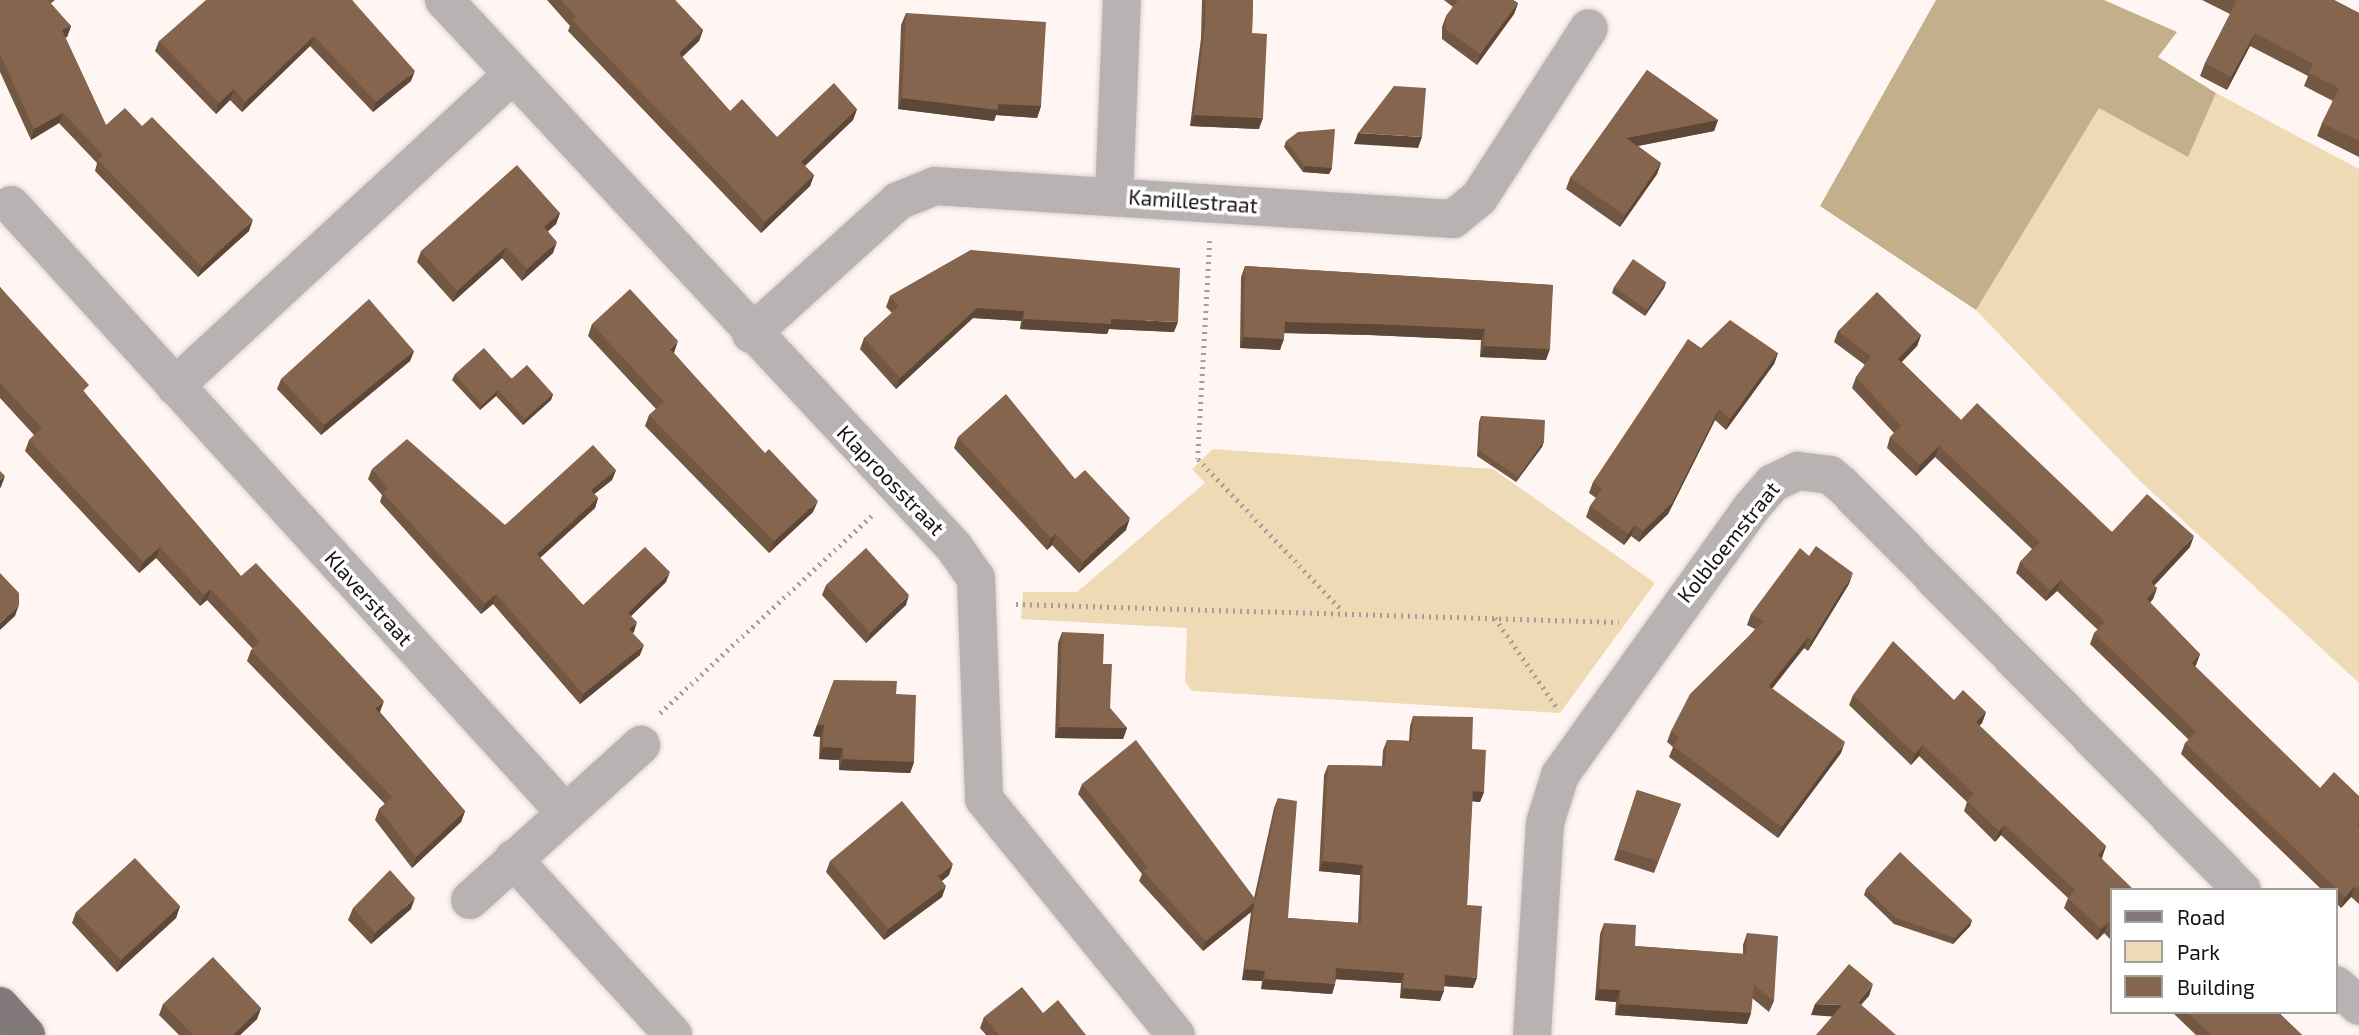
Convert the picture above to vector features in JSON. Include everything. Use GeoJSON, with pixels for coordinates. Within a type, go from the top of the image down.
{"type":"FeatureCollection","features":[{"type":"Feature","properties":{"kind":"main road"},"geometry":{"type":"LineString","coordinates":[[0,1006],[26,1035]]}},
{"type":"Feature","properties":{"kind":"street","name":"Klaproosstraat"},"geometry":{"type":"LineString","coordinates":[[444,0],[751,334],[900,489],[976,578],[984,799],[1176,1035]]}},
{"type":"Feature","properties":{"kind":"street"},"geometry":{"type":"LineString","coordinates":[[1114,196],[1122,0]]}},
{"type":"Feature","properties":{"kind":"street","name":"Kamillestraat"},"geometry":{"type":"LineString","coordinates":[[751,334],[898,201],[935,187],[1453,219],[1479,198],[1589,28]]}},
{"type":"Feature","properties":{"kind":"street"},"geometry":{"type":"LineString","coordinates":[[175,386],[513,74]]}},
{"type":"Feature","properties":{"kind":"street","name":"Klaverstraat"},"geometry":{"type":"LineString","coordinates":[[11,205],[563,810]]}},
{"type":"Feature","properties":{"kind":"street","name":"Kolbloemstraat"},"geometry":{"type":"LineString","coordinates":[[1532,1035],[1548,806],[1581,742],[1663,624],[1773,483],[1798,471],[1830,475],[2240,888]]}},
{"type":"Feature","properties":{"kind":"street"},"geometry":{"type":"LineString","coordinates":[[470,900],[563,810],[641,745]]}},
{"type":"Feature","properties":{"kind":"street"},"geometry":{"type":"LineString","coordinates":[[513,859],[673,1035]]}},
{"type":"Feature","properties":{"kind":"street"},"geometry":{"type":"LineString","coordinates":[[2338,987],[2359,1006]]}},
{"type":"Feature","properties":{"kind":"path"},"geometry":{"type":"LineString","coordinates":[[1212,203],[1198,459],[1343,612]]}},
{"type":"Feature","properties":{"kind":"path"},"geometry":{"type":"LineString","coordinates":[[641,745],[653,720],[900,489]]}},
{"type":"Feature","properties":{"kind":"path"},"geometry":{"type":"LineString","coordinates":[[977,603],[1343,612],[1663,624]]}},
{"type":"Feature","properties":{"kind":"path"},"geometry":{"type":"LineString","coordinates":[[1494,618],[1581,742]]}},
{"type":"Feature","properties":{"kind":"green space"},"geometry":{"type":"Polygon","coordinates":[[[2216,93],[2359,169],[2359,683],[2140,481],[1976,310],[2099,107],[2188,156],[2216,93]]]}},
{"type":"Feature","properties":{"kind":"green space"},"geometry":{"type":"Polygon","coordinates":[[[1213,449],[1493,469],[1655,583],[1560,713],[1192,691],[1185,682],[1187,628],[1021,619],[1023,592],[1077,592],[1205,483],[1192,469],[1213,449]]]}},
{"type":"Feature","properties":{"kind":"shaded area"},"geometry":{"type":"Polygon","coordinates":[[[1936,0],[2104,0],[2177,32],[2158,57],[2216,93],[2188,157],[2099,108],[1976,310],[1820,206],[1936,0]]]}},
{"type":"Feature","properties":{"kind":"building"},"geometry":{"type":"Polygon","coordinates":[[[0,0],[48,0],[71,26],[62,30],[106,125],[125,108],[142,126],[152,117],[253,220],[202,267],[98,160],[103,155],[63,113],[34,129],[0,54],[0,0]]]}},
{"type":"Feature","properties":{"kind":"building"},"geometry":{"type":"Polygon","coordinates":[[[206,0],[352,0],[415,71],[376,102],[314,36],[245,102],[234,89],[219,103],[159,41],[206,0]]]}},
{"type":"Feature","properties":{"kind":"building"},"geometry":{"type":"Polygon","coordinates":[[[561,0],[675,0],[703,30],[679,53],[730,111],[742,99],[777,137],[834,83],[857,109],[801,162],[814,175],[765,222],[572,20],[576,17],[561,0]]]}},
{"type":"Feature","properties":{"kind":"building"},"geometry":{"type":"Polygon","coordinates":[[[1206,0],[1253,0],[1252,33],[1267,34],[1263,118],[1194,115],[1206,0]]]}},
{"type":"Feature","properties":{"kind":"building"},"geometry":{"type":"Polygon","coordinates":[[[1458,0],[1513,0],[1518,3],[1480,54],[1446,29],[1446,16],[1458,0]]]}},
{"type":"Feature","properties":{"kind":"building"},"geometry":{"type":"Polygon","coordinates":[[[2233,0],[2334,0],[2359,13],[2359,141],[2322,123],[2339,88],[2309,73],[2313,64],[2255,33],[2231,77],[2205,63],[2236,2],[2233,0]]]}},
{"type":"Feature","properties":{"kind":"building"},"geometry":{"type":"Polygon","coordinates":[[[906,13],[1046,22],[1041,106],[998,104],[998,110],[902,98],[906,13]]]}},
{"type":"Feature","properties":{"kind":"building"},"geometry":{"type":"Polygon","coordinates":[[[1647,70],[1718,120],[1626,138],[1661,163],[1625,215],[1570,178],[1647,70]]]}},
{"type":"Feature","properties":{"kind":"building"},"geometry":{"type":"Polygon","coordinates":[[[1394,86],[1426,88],[1422,137],[1358,133],[1394,86]]]}},
{"type":"Feature","properties":{"kind":"building"},"geometry":{"type":"Polygon","coordinates":[[[1335,129],[1332,168],[1305,166],[1286,141],[1298,132],[1335,129]]]}},
{"type":"Feature","properties":{"kind":"building"},"geometry":{"type":"Polygon","coordinates":[[[517,165],[560,213],[544,227],[557,242],[527,269],[506,247],[457,291],[421,251],[517,165]]]}},
{"type":"Feature","properties":{"kind":"building"},"geometry":{"type":"Polygon","coordinates":[[[971,250],[1180,268],[1178,322],[1111,319],[1111,324],[1024,319],[1024,311],[977,308],[900,378],[864,338],[899,306],[890,296],[971,250]]]}},
{"type":"Feature","properties":{"kind":"building"},"geometry":{"type":"Polygon","coordinates":[[[1633,259],[1666,282],[1647,310],[1614,287],[1633,259]]]}},
{"type":"Feature","properties":{"kind":"building"},"geometry":{"type":"Polygon","coordinates":[[[1245,266],[1553,285],[1550,349],[1484,346],[1485,329],[1375,324],[1285,322],[1284,339],[1244,337],[1245,266]]]}},
{"type":"Feature","properties":{"kind":"building"},"geometry":{"type":"Polygon","coordinates":[[[0,287],[89,385],[83,391],[241,576],[256,563],[384,701],[375,708],[465,811],[416,857],[379,809],[392,797],[251,650],[260,642],[211,589],[204,595],[160,547],[143,562],[29,440],[42,428],[0,383],[0,287]]]}},
{"type":"Feature","properties":{"kind":"building"},"geometry":{"type":"Polygon","coordinates":[[[630,289],[678,341],[670,349],[765,453],[769,449],[818,501],[774,541],[649,415],[664,402],[592,324],[630,289]]]}},
{"type":"Feature","properties":{"kind":"building"},"geometry":{"type":"Polygon","coordinates":[[[1877,292],[1921,335],[1898,359],[1961,420],[1977,403],[2112,532],[2147,494],[2194,536],[2151,582],[2157,588],[2147,599],[2200,654],[2192,663],[2320,788],[2334,772],[2359,796],[2359,890],[2355,886],[2345,897],[2185,743],[2196,732],[2094,633],[2105,622],[2061,580],[2050,591],[2020,562],[2040,542],[1939,446],[1920,465],[1890,437],[1901,426],[1856,377],[1871,356],[1838,331],[1877,292]]]}},
{"type":"Feature","properties":{"kind":"building"},"geometry":{"type":"Polygon","coordinates":[[[369,299],[414,351],[324,425],[281,379],[369,299]]]}},
{"type":"Feature","properties":{"kind":"building"},"geometry":{"type":"Polygon","coordinates":[[[1730,320],[1778,353],[1730,419],[1719,409],[1672,503],[1643,531],[1635,525],[1628,534],[1590,506],[1602,489],[1593,482],[1688,339],[1701,348],[1730,320]]]}},
{"type":"Feature","properties":{"kind":"building"},"geometry":{"type":"Polygon","coordinates":[[[484,348],[511,378],[500,389],[527,365],[553,394],[525,419],[498,390],[482,405],[455,374],[484,348]]]}},
{"type":"Feature","properties":{"kind":"building"},"geometry":{"type":"Polygon","coordinates":[[[1006,394],[1075,479],[1085,470],[1130,518],[1083,562],[1056,534],[1051,538],[958,437],[1006,394]]]}},
{"type":"Feature","properties":{"kind":"building"},"geometry":{"type":"Polygon","coordinates":[[[1481,416],[1545,420],[1544,441],[1518,477],[1479,450],[1481,416]]]}},
{"type":"Feature","properties":{"kind":"building"},"geometry":{"type":"Polygon","coordinates":[[[407,439],[505,525],[593,445],[616,470],[591,490],[598,498],[537,554],[583,605],[645,547],[670,572],[628,613],[637,622],[629,629],[644,645],[583,694],[496,594],[485,604],[383,493],[388,488],[372,469],[407,439]]]}},
{"type":"Feature","properties":{"kind":"building"},"geometry":{"type":"Polygon","coordinates":[[[1816,546],[1853,573],[1812,640],[1808,637],[1769,686],[1845,742],[1782,827],[1673,746],[1679,737],[1671,731],[1690,694],[1764,621],[1751,614],[1800,548],[1809,556],[1816,546]]]}},
{"type":"Feature","properties":{"kind":"building"},"geometry":{"type":"Polygon","coordinates":[[[866,548],[909,595],[870,633],[826,585],[866,548]]]}},
{"type":"Feature","properties":{"kind":"building"},"geometry":{"type":"Polygon","coordinates":[[[0,573],[19,593],[19,605],[0,623],[0,573]]]}},
{"type":"Feature","properties":{"kind":"building"},"geometry":{"type":"Polygon","coordinates":[[[1062,632],[1104,634],[1103,664],[1112,664],[1110,708],[1127,728],[1059,727],[1062,632]]]}},
{"type":"Feature","properties":{"kind":"building"},"geometry":{"type":"Polygon","coordinates":[[[1893,641],[1954,700],[1963,690],[1986,712],[1976,722],[2106,846],[2098,855],[2132,888],[2110,888],[2110,924],[2108,922],[2101,929],[2068,898],[2075,890],[2005,825],[1999,831],[1967,801],[1974,794],[1923,745],[1915,754],[1853,695],[1893,641]]]}},
{"type":"Feature","properties":{"kind":"building"},"geometry":{"type":"Polygon","coordinates":[[[834,680],[897,681],[896,694],[916,695],[914,762],[843,759],[843,748],[823,747],[824,725],[817,725],[834,680]]]}},
{"type":"Feature","properties":{"kind":"building"},"geometry":{"type":"Polygon","coordinates":[[[1413,716],[1473,717],[1472,749],[1486,750],[1484,792],[1473,791],[1467,905],[1482,906],[1477,978],[1445,975],[1444,991],[1403,988],[1404,973],[1336,968],[1335,984],[1265,979],[1265,971],[1245,969],[1255,902],[1206,941],[1143,871],[1148,867],[1082,784],[1136,740],[1256,900],[1278,798],[1297,801],[1288,918],[1361,923],[1363,865],[1323,861],[1328,765],[1385,766],[1387,740],[1412,741],[1413,716]]]}},
{"type":"Feature","properties":{"kind":"building"},"geometry":{"type":"Polygon","coordinates":[[[1637,790],[1681,804],[1658,861],[1618,849],[1637,790]]]}},
{"type":"Feature","properties":{"kind":"building"},"geometry":{"type":"Polygon","coordinates":[[[902,801],[953,864],[938,876],[946,886],[888,929],[830,861],[902,801]]]}},
{"type":"Feature","properties":{"kind":"building"},"geometry":{"type":"Polygon","coordinates":[[[1900,852],[1972,920],[1955,938],[1896,918],[1866,889],[1900,852]]]}},
{"type":"Feature","properties":{"kind":"building"},"geometry":{"type":"Polygon","coordinates":[[[135,858],[180,906],[121,960],[76,912],[135,858]]]}},
{"type":"Feature","properties":{"kind":"building"},"geometry":{"type":"Polygon","coordinates":[[[390,870],[415,898],[375,933],[353,908],[390,870]]]}},
{"type":"Feature","properties":{"kind":"building"},"geometry":{"type":"Polygon","coordinates":[[[1604,923],[1636,925],[1635,946],[1746,954],[1747,933],[1778,936],[1774,1001],[1754,985],[1751,1013],[1620,1004],[1620,990],[1599,989],[1604,923]]]}},
{"type":"Feature","properties":{"kind":"building"},"geometry":{"type":"Polygon","coordinates":[[[213,957],[261,1008],[233,1035],[193,1035],[163,1004],[213,957]]]}},
{"type":"Feature","properties":{"kind":"building"},"geometry":{"type":"Polygon","coordinates":[[[1849,964],[1873,984],[1858,1002],[1896,1035],[1816,1035],[1842,1005],[1815,1004],[1849,964]]]}},
{"type":"Feature","properties":{"kind":"building"},"geometry":{"type":"Polygon","coordinates":[[[1022,987],[1043,1013],[1058,1000],[1086,1035],[999,1035],[984,1017],[1022,987]]]}},
{"type":"Feature","properties":{"kind":"building"},"geometry":{"type":"Polygon","coordinates":[[[2189,1014],[2280,1014],[2302,1035],[2211,1035],[2189,1014]]]}}]}
